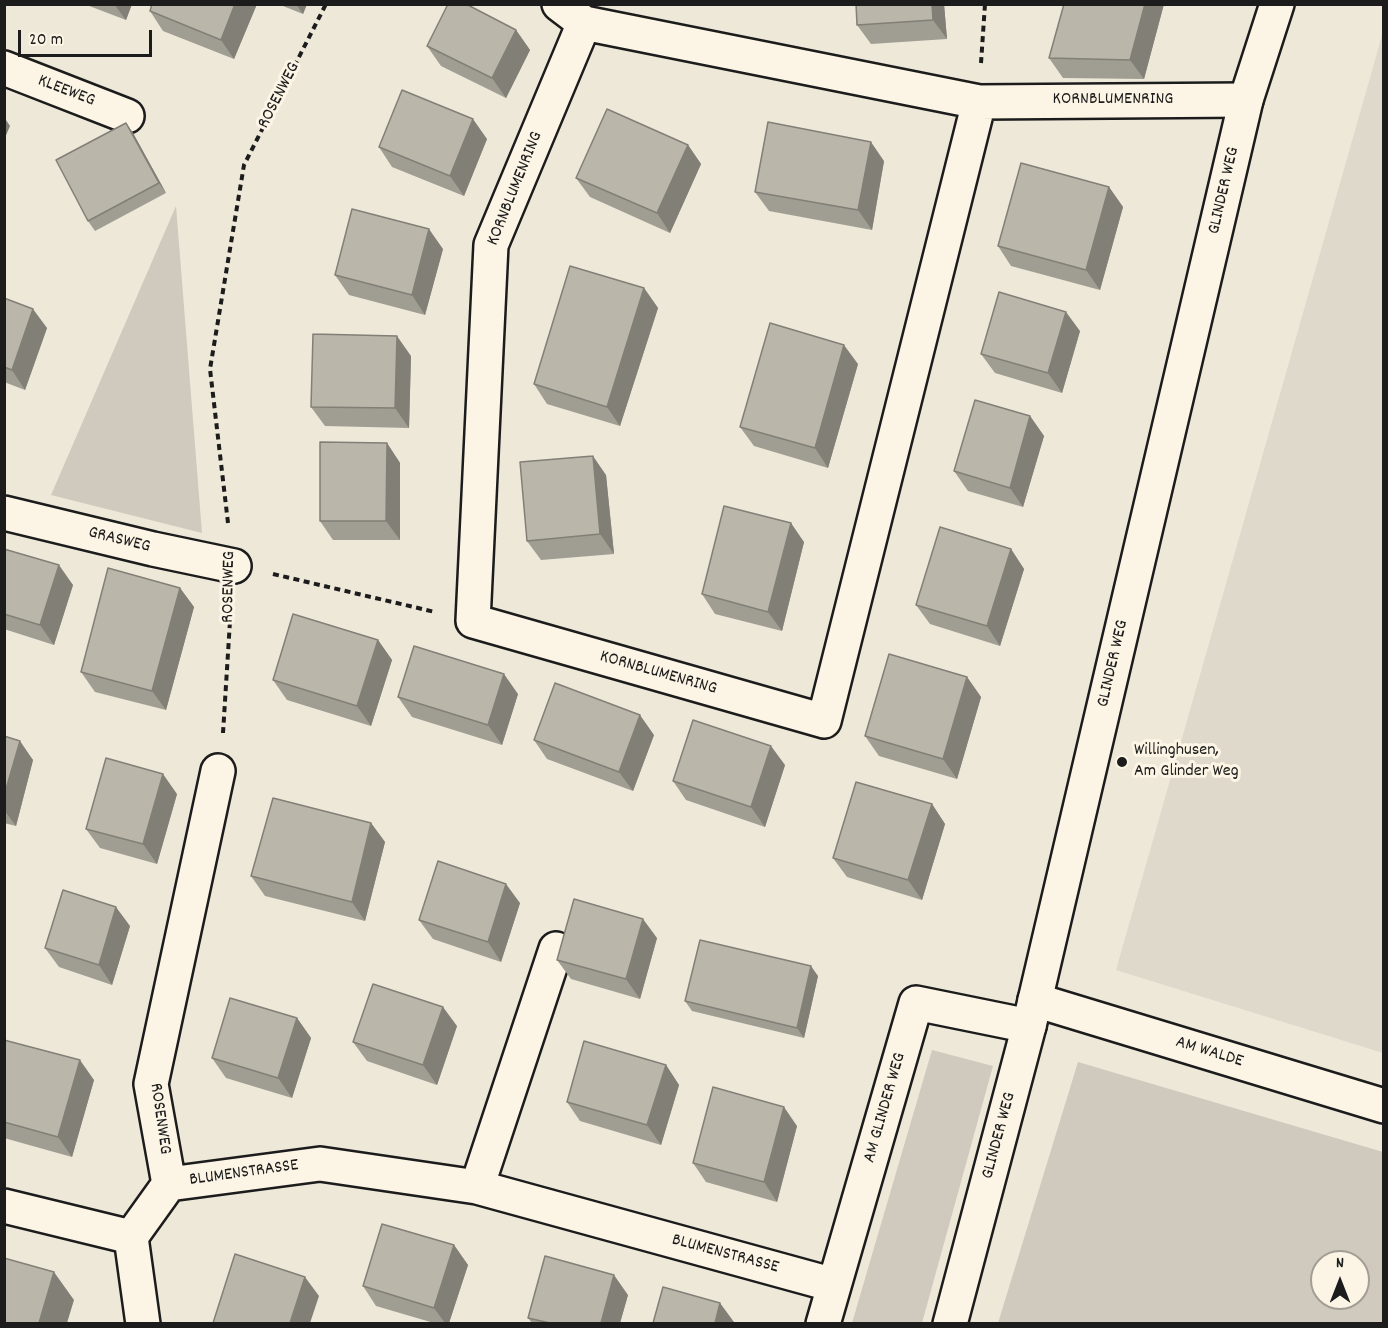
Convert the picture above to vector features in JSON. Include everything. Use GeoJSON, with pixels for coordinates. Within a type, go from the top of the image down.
{"type":"FeatureCollection","features":[{"type":"Feature","properties":{"kind":"street","name":"GLINDER WEG"},"geometry":{"type":"LineString","coordinates":[[950,1323],[1032,1013],[1246,100],[1277,4]]}},
{"type":"Feature","properties":{"kind":"street","name":"KORNBLUMENRING"},"geometry":{"type":"LineString","coordinates":[[979,102],[824,721],[473,621],[491,245],[572,14],[979,102],[1246,100]]}},
{"type":"Feature","properties":{"kind":"street","name":"KLEEWEG"},"geometry":{"type":"LineString","coordinates":[[4,68],[127,116]]}},
{"type":"Feature","properties":{"kind":"street","name":"GRASWEG"},"geometry":{"type":"LineString","coordinates":[[4,513],[234,566]]}},
{"type":"Feature","properties":{"kind":"street","name":"ROSENWEG"},"geometry":{"type":"LineString","coordinates":[[169,1184],[151,1084],[218,771]]}},
{"type":"Feature","properties":{"kind":"street"},"geometry":{"type":"LineString","coordinates":[[477,1187],[556,949]]}},
{"type":"Feature","properties":{"kind":"street","name":"AM GLINDER WEG"},"geometry":{"type":"LineString","coordinates":[[823,1323],[916,1003],[1032,1013]]}},
{"type":"Feature","properties":{"kind":"street","name":"AM WALDE"},"geometry":{"type":"LineString","coordinates":[[1032,1013],[1383,1106]]}},
{"type":"Feature","properties":{"kind":"street","name":"BLUMENSTRASSE"},"geometry":{"type":"LineString","coordinates":[[131,1238],[169,1184],[320,1164],[477,1187],[834,1285]]}},
{"type":"Feature","properties":{"kind":"street"},"geometry":{"type":"LineString","coordinates":[[4,1206],[131,1238],[143,1323]]}},
{"type":"Feature","properties":{"kind":"path","name":"ROSENWEG"},"geometry":{"type":"LineString","coordinates":[[218,771],[234,566],[210,369],[244,165],[326,4]]}},
{"type":"Feature","properties":{"kind":"path"},"geometry":{"type":"LineString","coordinates":[[979,102],[985,4]]}},
{"type":"Feature","properties":{"kind":"path"},"geometry":{"type":"LineString","coordinates":[[234,566],[473,621]]}},
{"type":"Feature","properties":{"kind":"shaded area"},"geometry":{"type":"Polygon","coordinates":[[[1383,32],[1384,1053],[1116,970],[1383,32]]]}},
{"type":"Feature","properties":{"kind":"shaded area"},"geometry":{"type":"Polygon","coordinates":[[[176,206],[202,533],[51,495],[176,206]]]}},
{"type":"Feature","properties":{"kind":"shaded area"},"geometry":{"type":"Polygon","coordinates":[[[932,1050],[993,1066],[922,1323],[852,1323],[932,1050]]]}},
{"type":"Feature","properties":{"kind":"shaded area"},"geometry":{"type":"Polygon","coordinates":[[[1078,1062],[1383,1152],[1383,1323],[998,1323],[1078,1062]]]}},
{"type":"Feature","properties":{"kind":"building"},"geometry":{"type":"Polygon","coordinates":[[[152,4],[235,4],[221,40],[150,11],[152,4]]]}},
{"type":"Feature","properties":{"kind":"building"},"geometry":{"type":"Polygon","coordinates":[[[448,4],[466,4],[516,30],[492,78],[427,46],[448,4]]]}},
{"type":"Feature","properties":{"kind":"building"},"geometry":{"type":"Polygon","coordinates":[[[856,4],[932,4],[933,20],[857,25],[856,4]]]}},
{"type":"Feature","properties":{"kind":"building"},"geometry":{"type":"Polygon","coordinates":[[[1064,4],[1145,4],[1130,60],[1049,58],[1064,4]]]}},
{"type":"Feature","properties":{"kind":"building"},"geometry":{"type":"Polygon","coordinates":[[[402,90],[473,119],[450,176],[379,147],[402,90]]]}},
{"type":"Feature","properties":{"kind":"building"},"geometry":{"type":"Polygon","coordinates":[[[607,109],[688,145],[657,213],[576,178],[607,109]]]}},
{"type":"Feature","properties":{"kind":"building"},"geometry":{"type":"Polygon","coordinates":[[[768,122],[871,142],[858,210],[755,192],[768,122]]]}},
{"type":"Feature","properties":{"kind":"building"},"geometry":{"type":"Polygon","coordinates":[[[126,123],[159,183],[88,221],[56,160],[126,123]]]}},
{"type":"Feature","properties":{"kind":"building"},"geometry":{"type":"Polygon","coordinates":[[[1021,163],[1109,187],[1086,270],[998,246],[1021,163]]]}},
{"type":"Feature","properties":{"kind":"building"},"geometry":{"type":"Polygon","coordinates":[[[352,209],[429,229],[412,295],[335,275],[352,209]]]}},
{"type":"Feature","properties":{"kind":"building"},"geometry":{"type":"Polygon","coordinates":[[[570,266],[644,288],[607,407],[534,384],[570,266]]]}},
{"type":"Feature","properties":{"kind":"building"},"geometry":{"type":"Polygon","coordinates":[[[999,292],[1066,312],[1048,373],[981,354],[999,292]]]}},
{"type":"Feature","properties":{"kind":"building"},"geometry":{"type":"Polygon","coordinates":[[[4,298],[33,309],[12,370],[4,367],[4,298]]]}},
{"type":"Feature","properties":{"kind":"building"},"geometry":{"type":"Polygon","coordinates":[[[770,323],[844,345],[815,448],[740,427],[770,323]]]}},
{"type":"Feature","properties":{"kind":"building"},"geometry":{"type":"Polygon","coordinates":[[[313,334],[397,336],[395,408],[311,407],[313,334]]]}},
{"type":"Feature","properties":{"kind":"building"},"geometry":{"type":"Polygon","coordinates":[[[975,400],[1030,416],[1010,488],[954,471],[975,400]]]}},
{"type":"Feature","properties":{"kind":"building"},"geometry":{"type":"Polygon","coordinates":[[[320,442],[387,443],[386,521],[320,521],[320,442]]]}},
{"type":"Feature","properties":{"kind":"building"},"geometry":{"type":"Polygon","coordinates":[[[593,456],[600,534],[527,541],[520,462],[593,456]]]}},
{"type":"Feature","properties":{"kind":"building"},"geometry":{"type":"Polygon","coordinates":[[[724,506],[791,523],[768,612],[702,594],[724,506]]]}},
{"type":"Feature","properties":{"kind":"building"},"geometry":{"type":"Polygon","coordinates":[[[940,527],[1011,549],[987,626],[916,605],[940,527]]]}},
{"type":"Feature","properties":{"kind":"building"},"geometry":{"type":"Polygon","coordinates":[[[4,549],[59,565],[40,625],[4,614],[4,549]]]}},
{"type":"Feature","properties":{"kind":"building"},"geometry":{"type":"Polygon","coordinates":[[[108,568],[180,588],[152,691],[81,672],[108,568]]]}},
{"type":"Feature","properties":{"kind":"building"},"geometry":{"type":"Polygon","coordinates":[[[293,614],[378,640],[357,706],[273,680],[293,614]]]}},
{"type":"Feature","properties":{"kind":"building"},"geometry":{"type":"Polygon","coordinates":[[[414,646],[504,674],[488,725],[398,697],[414,646]]]}},
{"type":"Feature","properties":{"kind":"building"},"geometry":{"type":"Polygon","coordinates":[[[889,654],[967,677],[943,759],[865,736],[889,654]]]}},
{"type":"Feature","properties":{"kind":"building"},"geometry":{"type":"Polygon","coordinates":[[[555,683],[640,715],[619,772],[534,740],[555,683]]]}},
{"type":"Feature","properties":{"kind":"building"},"geometry":{"type":"Polygon","coordinates":[[[693,720],[771,746],[751,807],[673,781],[693,720]]]}},
{"type":"Feature","properties":{"kind":"building"},"geometry":{"type":"Polygon","coordinates":[[[4,736],[20,741],[4,796],[4,736]]]}},
{"type":"Feature","properties":{"kind":"building"},"geometry":{"type":"Polygon","coordinates":[[[106,758],[163,774],[143,844],[86,829],[106,758]]]}},
{"type":"Feature","properties":{"kind":"building"},"geometry":{"type":"Polygon","coordinates":[[[856,782],[932,804],[908,880],[833,858],[856,782]]]}},
{"type":"Feature","properties":{"kind":"building"},"geometry":{"type":"Polygon","coordinates":[[[273,798],[371,823],[352,902],[251,876],[273,798]]]}},
{"type":"Feature","properties":{"kind":"building"},"geometry":{"type":"Polygon","coordinates":[[[438,861],[506,884],[488,942],[419,920],[438,861]]]}},
{"type":"Feature","properties":{"kind":"building"},"geometry":{"type":"Polygon","coordinates":[[[63,890],[116,907],[99,965],[45,948],[63,890]]]}},
{"type":"Feature","properties":{"kind":"building"},"geometry":{"type":"Polygon","coordinates":[[[574,899],[643,919],[626,979],[557,960],[574,899]]]}},
{"type":"Feature","properties":{"kind":"building"},"geometry":{"type":"Polygon","coordinates":[[[700,940],[811,966],[797,1028],[685,1001],[700,940]]]}},
{"type":"Feature","properties":{"kind":"building"},"geometry":{"type":"Polygon","coordinates":[[[373,984],[443,1007],[423,1065],[353,1042],[373,984]]]}},
{"type":"Feature","properties":{"kind":"building"},"geometry":{"type":"Polygon","coordinates":[[[230,998],[297,1018],[278,1078],[212,1058],[230,998]]]}},
{"type":"Feature","properties":{"kind":"building"},"geometry":{"type":"Polygon","coordinates":[[[4,1040],[80,1060],[58,1137],[4,1122],[4,1040]]]}},
{"type":"Feature","properties":{"kind":"building"},"geometry":{"type":"Polygon","coordinates":[[[584,1041],[666,1065],[647,1125],[567,1102],[584,1041]]]}},
{"type":"Feature","properties":{"kind":"building"},"geometry":{"type":"Polygon","coordinates":[[[713,1087],[784,1107],[764,1182],[693,1163],[713,1087]]]}},
{"type":"Feature","properties":{"kind":"building"},"geometry":{"type":"Polygon","coordinates":[[[382,1224],[454,1245],[434,1308],[363,1286],[382,1224]]]}},
{"type":"Feature","properties":{"kind":"building"},"geometry":{"type":"Polygon","coordinates":[[[235,1254],[305,1277],[290,1323],[213,1323],[235,1254]]]}},
{"type":"Feature","properties":{"kind":"building"},"geometry":{"type":"Polygon","coordinates":[[[545,1256],[614,1275],[601,1323],[550,1323],[528,1318],[545,1256]]]}},
{"type":"Feature","properties":{"kind":"building"},"geometry":{"type":"Polygon","coordinates":[[[4,1258],[54,1272],[39,1323],[4,1323],[4,1258]]]}},
{"type":"Feature","properties":{"kind":"building"},"geometry":{"type":"Polygon","coordinates":[[[663,1287],[720,1303],[715,1323],[653,1323],[663,1287]]]}},
{"type":"Feature","properties":{"kind":"place","name":"Willinghusen, Am Glinder Weg"},"geometry":{"type":"Point","coordinates":[1122,762]}}]}
